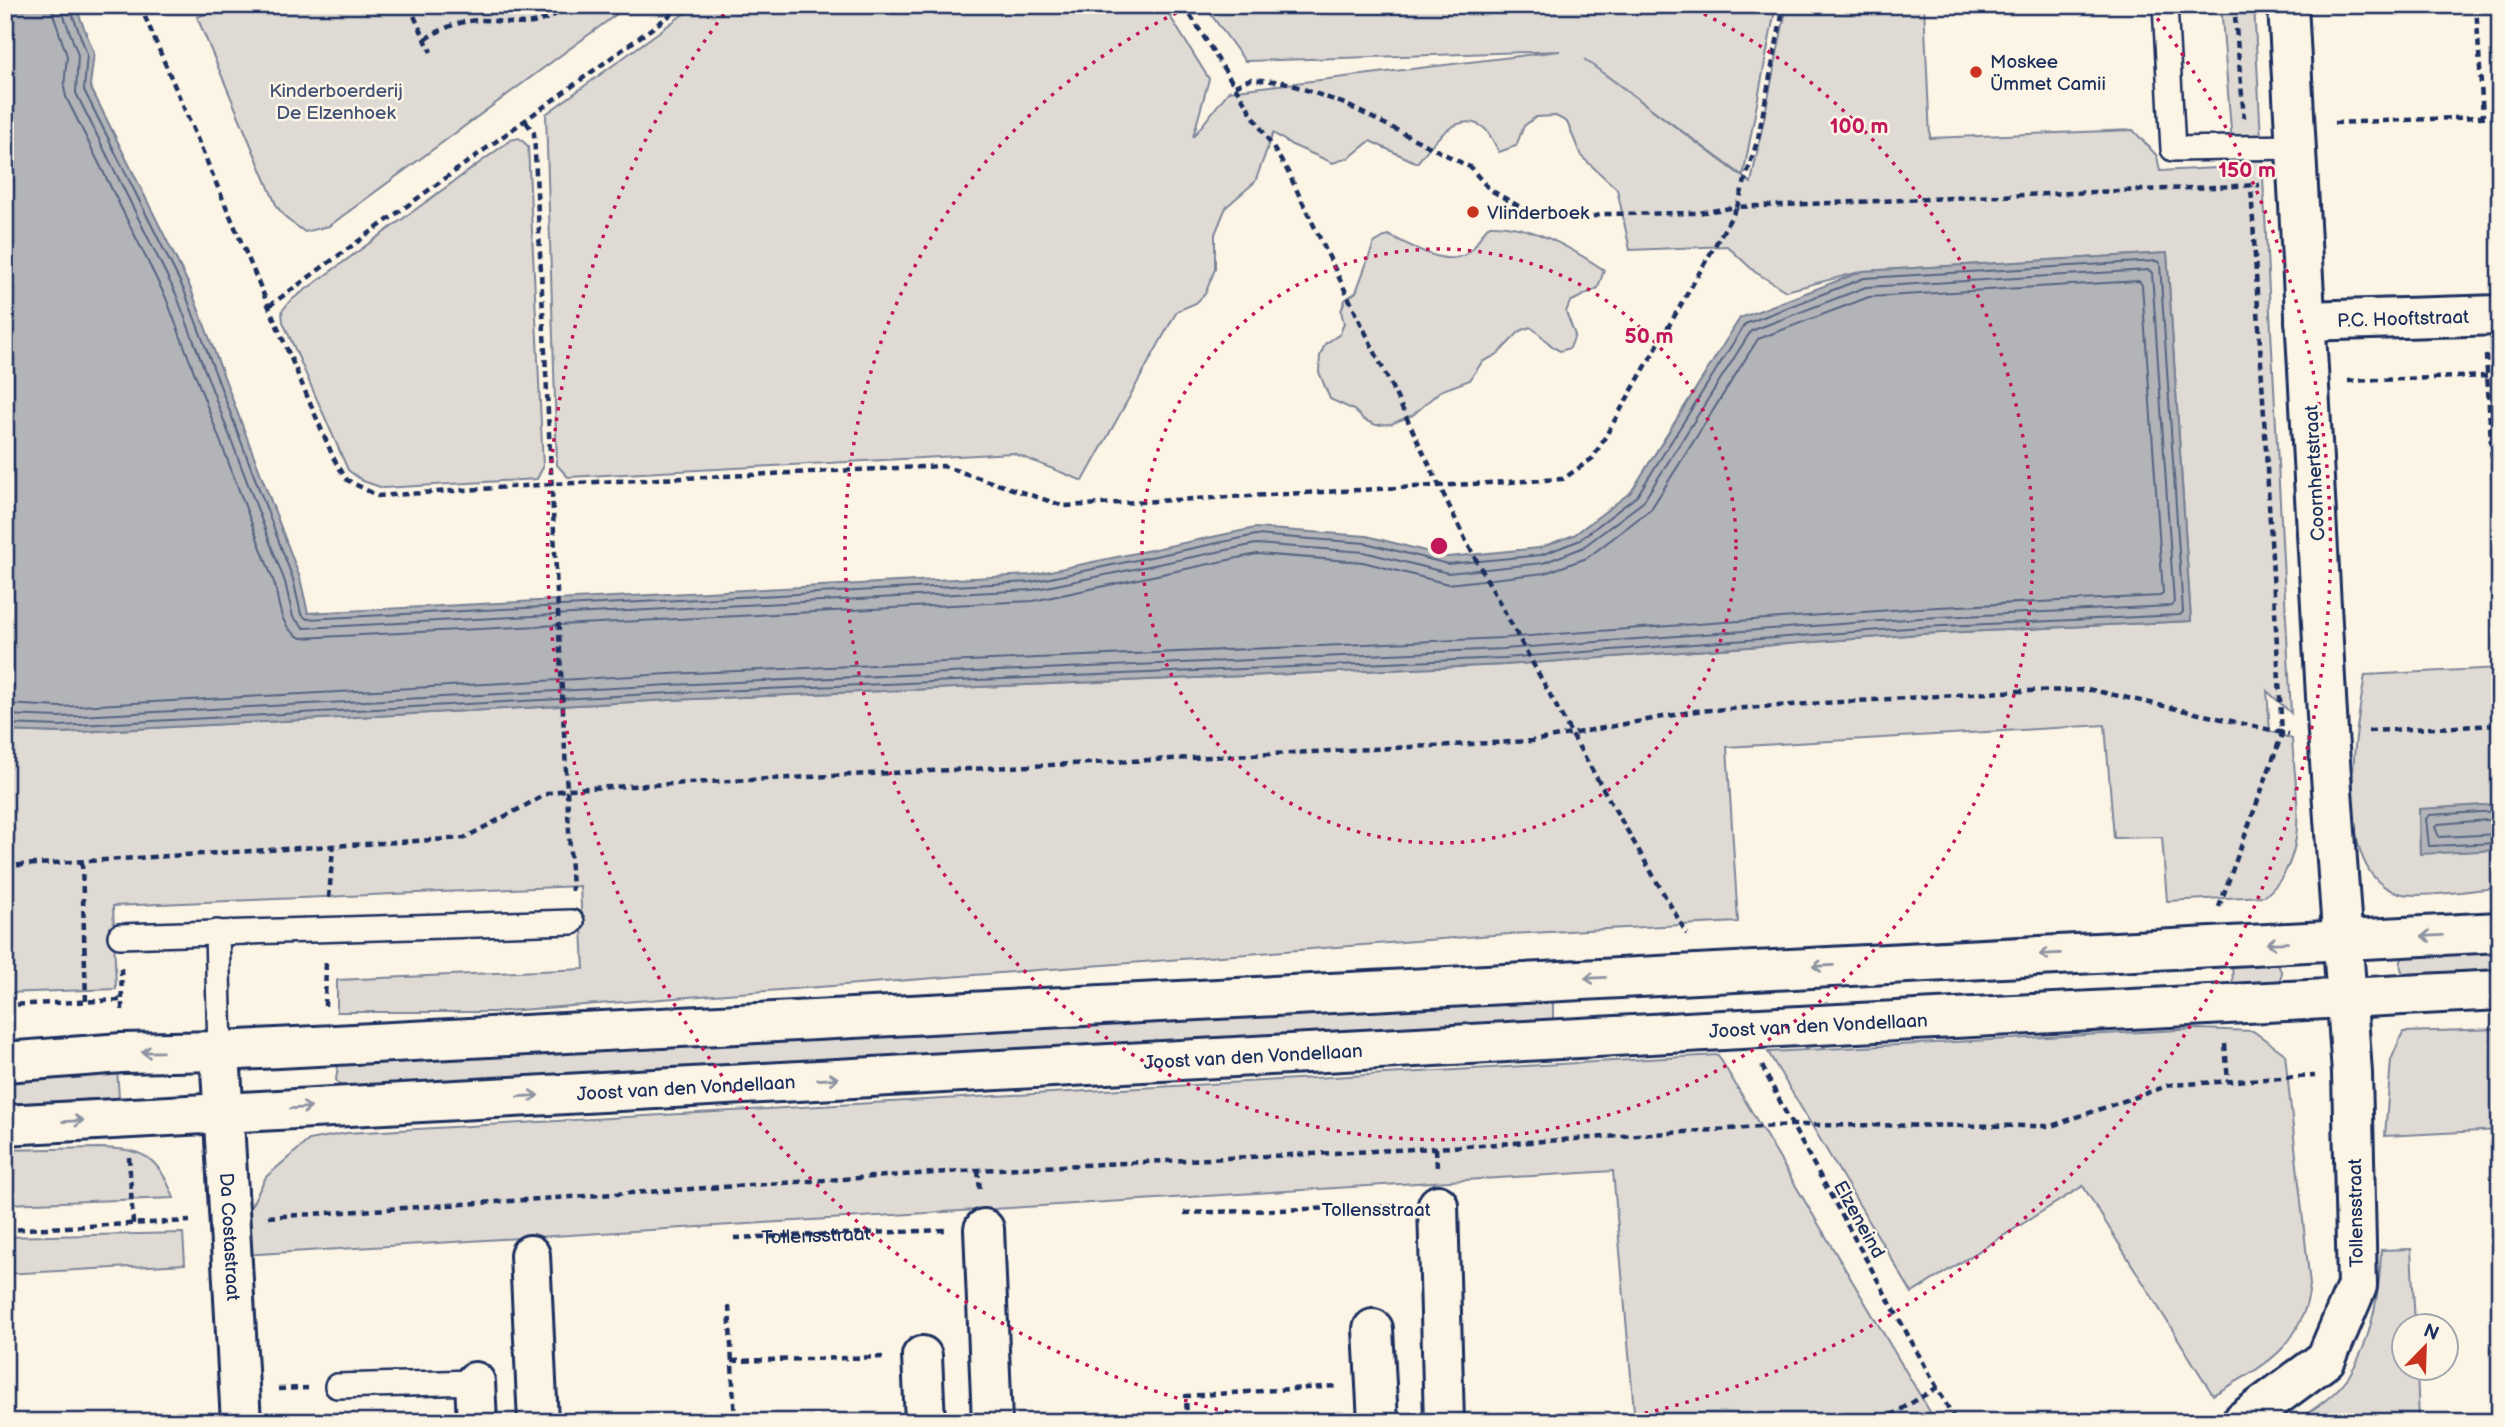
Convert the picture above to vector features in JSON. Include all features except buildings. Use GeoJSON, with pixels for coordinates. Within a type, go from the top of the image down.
{"type":"FeatureCollection","features":[{"type":"Feature","properties":{"kind":"street","name":"Coornhertstraat"},"geometry":{"type":"LineString","coordinates":[[2288,5],[2329,733],[2348,998]]}},
{"type":"Feature","properties":{"kind":"street","name":"P.C. Hooftstraat"},"geometry":{"type":"LineString","coordinates":[[2305,321],[2492,315]]}},
{"type":"Feature","properties":{"kind":"street"},"geometry":{"type":"LineString","coordinates":[[5,1062],[122,1053],[220,1051],[1710,971],[2500,932]]}},
{"type":"Feature","properties":{"kind":"street","name":"Joost van den Vondellaan"},"geometry":{"type":"LineString","coordinates":[[5,1125],[2500,990]]}},
{"type":"Feature","properties":{"kind":"street","name":"Tollensstraat"},"geometry":{"type":"LineString","coordinates":[[2246,1421],[2326,1359],[2357,1286],[2348,998]]}},
{"type":"Feature","properties":{"kind":"street","name":"Da Costastraat"},"geometry":{"type":"LineString","coordinates":[[220,1051],[240,1406]]}},
{"type":"Feature","properties":{"kind":"street","name":"Tollensstraat"},"geometry":{"type":"LineString","coordinates":[[1438,1205],[1444,1422]]}},
{"type":"Feature","properties":{"kind":"street"},"geometry":{"type":"LineString","coordinates":[[984,1229],[992,1422]]}},
{"type":"Feature","properties":{"kind":"street"},"geometry":{"type":"LineString","coordinates":[[530,1255],[538,1422]]}},
{"type":"Feature","properties":{"kind":"street"},"geometry":{"type":"LineString","coordinates":[[1374,1329],[1378,1422]]}},
{"type":"Feature","properties":{"kind":"street"},"geometry":{"type":"LineString","coordinates":[[922,1356],[925,1422]]}},
{"type":"Feature","properties":{"kind":"street"},"geometry":{"type":"LineString","coordinates":[[475,1382],[477,1422]]}},
{"type":"Feature","properties":{"kind":"lane"},"geometry":{"type":"LineString","coordinates":[[2165,5],[2173,149],[2296,151]]}},
{"type":"Feature","properties":{"kind":"lane"},"geometry":{"type":"LineString","coordinates":[[120,936],[572,922]]}},
{"type":"Feature","properties":{"kind":"lane"},"geometry":{"type":"LineString","coordinates":[[217,932],[220,1051]]}},
{"type":"Feature","properties":{"kind":"lane"},"geometry":{"type":"LineString","coordinates":[[337,1387],[475,1382]]}},
{"type":"Feature","properties":{"kind":"path"},"geometry":{"type":"LineString","coordinates":[[140,5],[334,459],[347,480],[361,489],[378,496],[553,484],[943,466],[1064,506],[1563,480],[1593,458],[1737,207],[1758,138],[1784,5]]}},
{"type":"Feature","properties":{"kind":"path"},"geometry":{"type":"LineString","coordinates":[[409,5],[431,52]]}},
{"type":"Feature","properties":{"kind":"path"},"geometry":{"type":"LineString","coordinates":[[425,39],[461,22],[516,26],[536,23],[556,15],[570,5]]}},
{"type":"Feature","properties":{"kind":"path"},"geometry":{"type":"LineString","coordinates":[[269,306],[684,5]]}},
{"type":"Feature","properties":{"kind":"path"},"geometry":{"type":"LineString","coordinates":[[1184,5],[1287,170],[1467,543],[1572,735],[1710,971]]}},
{"type":"Feature","properties":{"kind":"path"},"geometry":{"type":"LineString","coordinates":[[2216,946],[2214,922],[2282,734],[2251,186],[2234,5]]}},
{"type":"Feature","properties":{"kind":"path"},"geometry":{"type":"LineString","coordinates":[[2476,5],[2483,117]]}},
{"type":"Feature","properties":{"kind":"path"},"geometry":{"type":"LineString","coordinates":[[1235,86],[1250,79],[1284,82],[1345,104],[1470,167],[1489,189],[1532,215],[1580,220],[1603,214],[1698,213],[1737,207],[2251,186],[2296,151],[2500,116]]}},
{"type":"Feature","properties":{"kind":"path"},"geometry":{"type":"LineString","coordinates":[[526,122],[534,133],[556,585],[569,789],[572,922]]}},
{"type":"Feature","properties":{"kind":"path"},"geometry":{"type":"LineString","coordinates":[[2492,315],[2487,376],[2498,526],[2500,599]]}},
{"type":"Feature","properties":{"kind":"path"},"geometry":{"type":"LineString","coordinates":[[2308,372],[2337,382],[2487,376]]}},
{"type":"Feature","properties":{"kind":"path"},"geometry":{"type":"LineString","coordinates":[[5,866],[464,838],[549,793],[569,789],[1532,741],[1696,710],[2018,691],[2092,690],[2282,734],[2500,725]]}},
{"type":"Feature","properties":{"kind":"path"},"geometry":{"type":"LineString","coordinates":[[326,930],[333,847]]}},
{"type":"Feature","properties":{"kind":"path"},"geometry":{"type":"LineString","coordinates":[[82,862],[86,1003]]}},
{"type":"Feature","properties":{"kind":"path"},"geometry":{"type":"LineString","coordinates":[[2222,1003],[2228,1082]]}},
{"type":"Feature","properties":{"kind":"path","name":"Elzeneind"},"geometry":{"type":"LineString","coordinates":[[1741,1029],[1956,1422]]}},
{"type":"Feature","properties":{"kind":"path"},"geometry":{"type":"LineString","coordinates":[[5,1230],[229,1219],[978,1170],[1436,1148],[1792,1125],[2052,1126],[2170,1085],[2352,1073]]}},
{"type":"Feature","properties":{"kind":"path"},"geometry":{"type":"LineString","coordinates":[[978,1170],[984,1229]]}},
{"type":"Feature","properties":{"kind":"path","name":"Tollensstraat"},"geometry":{"type":"LineString","coordinates":[[1184,1213],[1438,1205]]}},
{"type":"Feature","properties":{"kind":"path","name":"Tollensstraat"},"geometry":{"type":"LineString","coordinates":[[734,1238],[984,1229]]}},
{"type":"Feature","properties":{"kind":"path"},"geometry":{"type":"LineString","coordinates":[[729,1306],[735,1422]]}},
{"type":"Feature","properties":{"kind":"path"},"geometry":{"type":"LineString","coordinates":[[732,1361],[922,1356]]}},
{"type":"Feature","properties":{"kind":"path"},"geometry":{"type":"LineString","coordinates":[[1187,1422],[1186,1396],[1376,1383]]}},
{"type":"Feature","properties":{"kind":"path"},"geometry":{"type":"LineString","coordinates":[[240,1406],[337,1387]]}},
{"type":"Feature","properties":{"kind":"path"},"geometry":{"type":"LineString","coordinates":[[1880,1422],[1938,1387]]}},
{"type":"Feature","properties":{"kind":"green space","name":"Kinderboerderij De Elzenhoek"},"geometry":{"type":"Polygon","coordinates":[[[229,5],[629,5],[329,226],[305,232],[288,220],[277,207],[197,17],[229,5]]]}},
{"type":"Feature","properties":{"kind":"green space"},"geometry":{"type":"Polygon","coordinates":[[[696,5],[1163,5],[1209,79],[1193,137],[1229,91],[1560,51],[1245,61],[1204,5],[1776,5],[1743,176],[1584,59],[1751,183],[1787,5],[1924,5],[1930,138],[2133,130],[2157,156],[2160,171],[2234,167],[2221,5],[2254,5],[2291,713],[2267,691],[2270,731],[2292,739],[2297,802],[2295,844],[2280,881],[2265,896],[2167,901],[2162,837],[2114,838],[2105,725],[1727,747],[1738,922],[1493,935],[493,1012],[337,1012],[337,980],[584,969],[580,886],[113,906],[116,989],[5,993],[5,731],[60,733],[670,700],[1505,665],[1921,634],[2191,621],[2167,253],[1863,271],[1786,291],[1755,272],[1727,246],[1630,250],[1617,189],[1581,156],[1567,122],[1556,116],[1536,117],[1524,126],[1516,146],[1499,152],[1484,128],[1464,122],[1446,131],[1417,163],[1370,141],[1350,157],[1333,163],[1292,145],[1273,133],[1255,182],[1226,207],[1215,234],[1215,269],[1205,294],[1196,303],[1177,311],[1083,481],[1013,453],[568,477],[557,465],[546,114],[696,5]]]}},
{"type":"Feature","properties":{"kind":"green space"},"geometry":{"type":"Polygon","coordinates":[[[519,138],[528,146],[543,467],[537,479],[383,488],[363,481],[348,470],[283,322],[282,311],[290,301],[511,140],[519,138]]]}},
{"type":"Feature","properties":{"kind":"green space"},"geometry":{"type":"Polygon","coordinates":[[[1490,225],[1535,233],[1564,246],[1604,270],[1598,288],[1570,302],[1566,312],[1575,335],[1570,348],[1560,351],[1530,327],[1520,331],[1498,354],[1482,362],[1470,380],[1440,391],[1413,415],[1391,424],[1376,425],[1364,420],[1354,410],[1330,399],[1319,372],[1320,356],[1325,344],[1340,334],[1344,323],[1341,311],[1345,300],[1356,292],[1374,243],[1388,235],[1432,255],[1455,258],[1465,255],[1474,247],[1490,225]]]}},
{"type":"Feature","properties":{"kind":"green space"},"geometry":{"type":"Polygon","coordinates":[[[2500,668],[2500,804],[2419,810],[2420,853],[2500,850],[2500,888],[2433,894],[2398,893],[2376,880],[2363,857],[2355,828],[2354,761],[2365,675],[2500,668]]]}},
{"type":"Feature","properties":{"kind":"green space"},"geometry":{"type":"Polygon","coordinates":[[[2500,944],[2500,978],[2407,979],[2402,972],[2401,962],[2406,950],[2500,944]]]}},
{"type":"Feature","properties":{"kind":"green space"},"geometry":{"type":"Polygon","coordinates":[[[2232,959],[2276,961],[2282,973],[2279,982],[2233,992],[2232,959]]]}},
{"type":"Feature","properties":{"kind":"green space"},"geometry":{"type":"Polygon","coordinates":[[[1553,993],[1553,1022],[344,1091],[336,1080],[339,1058],[1553,993]]]}},
{"type":"Feature","properties":{"kind":"green space"},"geometry":{"type":"Polygon","coordinates":[[[2198,1029],[2253,1031],[2285,1054],[2310,1285],[2299,1325],[2278,1353],[2249,1375],[2213,1395],[2083,1186],[1912,1293],[1768,1052],[2198,1029]]]}},
{"type":"Feature","properties":{"kind":"green space"},"geometry":{"type":"Polygon","coordinates":[[[2500,1029],[2500,1130],[2385,1136],[2391,1060],[2403,1032],[2500,1029]]]}},
{"type":"Feature","properties":{"kind":"green space"},"geometry":{"type":"Polygon","coordinates":[[[1718,1055],[1936,1422],[1635,1422],[1613,1171],[241,1255],[243,1222],[266,1177],[309,1140],[347,1133],[1718,1055]]]}},
{"type":"Feature","properties":{"kind":"green space"},"geometry":{"type":"Polygon","coordinates":[[[117,1068],[119,1098],[5,1104],[5,1074],[117,1068]]]}},
{"type":"Feature","properties":{"kind":"green space"},"geometry":{"type":"Polygon","coordinates":[[[5,1150],[126,1150],[146,1157],[161,1172],[174,1198],[5,1204],[5,1150]]]}},
{"type":"Feature","properties":{"kind":"green space"},"geometry":{"type":"Polygon","coordinates":[[[183,1233],[185,1264],[5,1274],[5,1237],[183,1233]]]}},
{"type":"Feature","properties":{"kind":"green space"},"geometry":{"type":"Polygon","coordinates":[[[2411,1249],[2414,1312],[2390,1312],[2390,1382],[2418,1382],[2419,1422],[2295,1422],[2338,1389],[2357,1362],[2373,1315],[2381,1250],[2411,1249]]]}},
{"type":"Feature","properties":{"kind":"water"},"geometry":{"type":"Polygon","coordinates":[[[5,5],[75,5],[94,53],[90,86],[190,287],[300,578],[308,613],[1031,575],[1255,528],[1367,536],[1448,557],[1539,548],[1574,535],[1631,492],[1740,318],[1863,271],[2167,253],[2191,621],[1921,634],[1505,665],[670,700],[60,733],[5,731],[5,5]]]}},
{"type":"Feature","properties":{"kind":"water"},"geometry":{"type":"Polygon","coordinates":[[[2500,804],[2500,850],[2420,854],[2419,809],[2500,804]]]}},
{"type":"Feature","properties":{"kind":"place","name":"Moskee Ümmet Camii"},"geometry":{"type":"Point","coordinates":[1976,72]}},
{"type":"Feature","properties":{"kind":"place","name":"Vlinderboek"},"geometry":{"type":"Point","coordinates":[1473,212]}}]}
